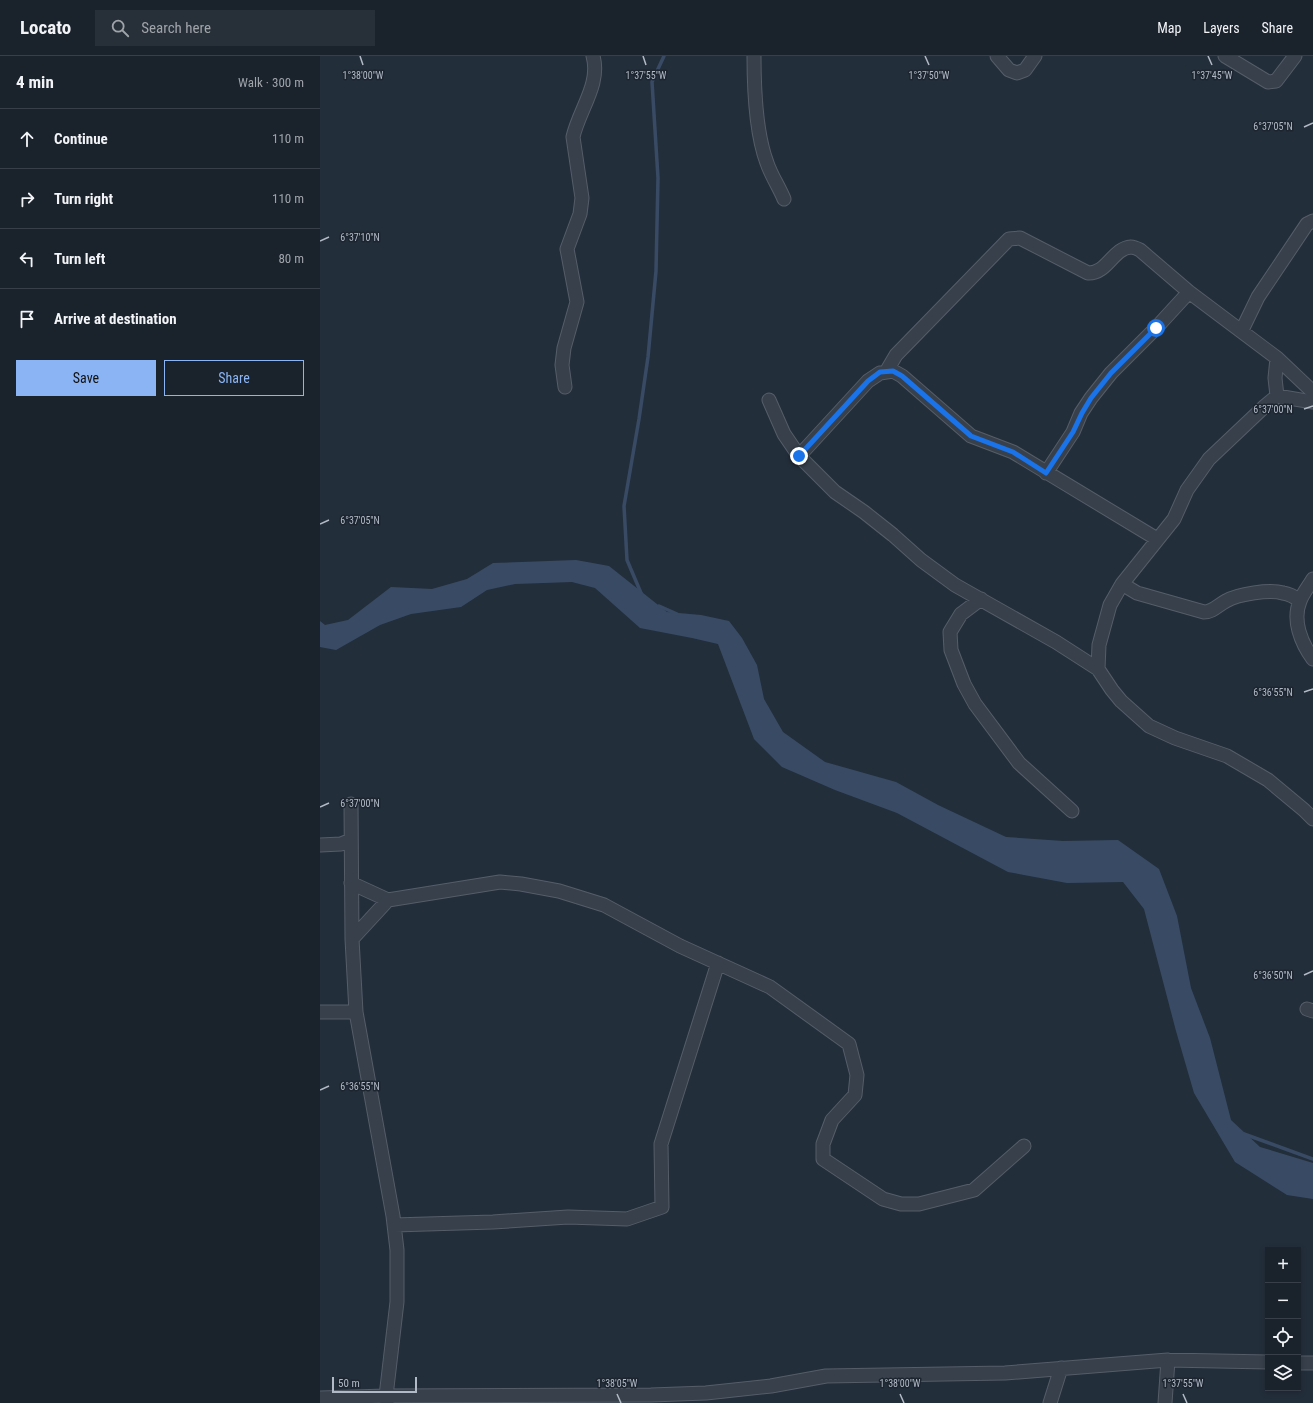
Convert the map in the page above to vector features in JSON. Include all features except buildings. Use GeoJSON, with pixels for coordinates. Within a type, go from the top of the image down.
{"type":"FeatureCollection","features":[{"type":"Feature","properties":{"kind":"street"},"geometry":{"type":"LineString","coordinates":[[565,387],[562,365],[564,348],[577,302],[566,249],[580,214],[582,198],[573,136],[575,126],[593,84],[595,64],[593,56]]}},
{"type":"Feature","properties":{"kind":"street"},"geometry":{"type":"LineString","coordinates":[[754,56],[759,131],[766,163],[784,199]]}},
{"type":"Feature","properties":{"kind":"street"},"geometry":{"type":"LineString","coordinates":[[997,56],[1009,70],[1017,73],[1025,70],[1035,56]]}},
{"type":"Feature","properties":{"kind":"street"},"geometry":{"type":"LineString","coordinates":[[1225,56],[1268,82],[1276,81],[1295,56]]}},
{"type":"Feature","properties":{"kind":"street"},"geometry":{"type":"LineString","coordinates":[[1242,330],[1258,297],[1307,224],[1313,221]]}},
{"type":"Feature","properties":{"kind":"street"},"geometry":{"type":"LineString","coordinates":[[886,372],[896,355],[1009,239],[1020,238],[1088,273],[1094,273],[1102,269],[1121,250],[1131,247],[1140,250],[1189,292],[1242,330],[1277,358],[1313,392]]}},
{"type":"Feature","properties":{"kind":"street"},"geometry":{"type":"LineString","coordinates":[[1046,473],[1073,432],[1091,398],[1111,373],[1156,328],[1189,292]]}},
{"type":"Feature","properties":{"kind":"street"},"geometry":{"type":"LineString","coordinates":[[1277,358],[1275,378],[1277,396]]}},
{"type":"Feature","properties":{"kind":"street"},"geometry":{"type":"LineString","coordinates":[[799,456],[868,381],[880,372],[893,371],[902,376],[971,436],[1013,452],[1157,539]]}},
{"type":"Feature","properties":{"kind":"street"},"geometry":{"type":"LineString","coordinates":[[1098,669],[1099,645],[1110,605],[1122,584],[1174,519],[1187,490],[1210,460],[1277,396],[1313,402]]}},
{"type":"Feature","properties":{"kind":"street"},"geometry":{"type":"LineString","coordinates":[[769,400],[784,434],[799,456],[835,492],[864,512],[921,560],[956,585],[1056,642],[1098,669],[1121,701],[1149,726],[1175,738],[1227,756],[1268,780],[1304,810],[1313,820]]}},
{"type":"Feature","properties":{"kind":"street"},"geometry":{"type":"LineString","coordinates":[[1313,579],[1300,601],[1296,615],[1299,631],[1308,653],[1313,660]]}},
{"type":"Feature","properties":{"kind":"street"},"geometry":{"type":"LineString","coordinates":[[1122,584],[1137,592],[1204,612],[1208,612],[1226,601],[1238,597],[1268,592],[1282,592],[1291,595],[1300,601]]}},
{"type":"Feature","properties":{"kind":"street"},"geometry":{"type":"LineString","coordinates":[[981,599],[961,614],[950,632],[951,650],[964,684],[975,704],[1019,763],[1072,811]]}},
{"type":"Feature","properties":{"kind":"street"},"geometry":{"type":"LineString","coordinates":[[351,804],[352,939],[356,1012],[394,1224],[397,1250],[398,1302],[386,1399]]}},
{"type":"Feature","properties":{"kind":"street"},"geometry":{"type":"LineString","coordinates":[[320,845],[340,844],[351,840]]}},
{"type":"Feature","properties":{"kind":"street"},"geometry":{"type":"LineString","coordinates":[[351,883],[388,900],[500,882],[559,891],[604,905],[680,946],[770,987],[849,1044],[857,1075],[855,1095],[832,1120],[823,1144],[823,1159],[883,1200],[901,1204],[919,1204],[974,1190],[1024,1146]]}},
{"type":"Feature","properties":{"kind":"street"},"geometry":{"type":"LineString","coordinates":[[352,939],[388,900]]}},
{"type":"Feature","properties":{"kind":"street"},"geometry":{"type":"LineString","coordinates":[[394,1224],[493,1222],[568,1217],[627,1219],[662,1207],[661,1144],[718,964]]}},
{"type":"Feature","properties":{"kind":"street"},"geometry":{"type":"LineString","coordinates":[[320,1012],[356,1012]]}},
{"type":"Feature","properties":{"kind":"street"},"geometry":{"type":"LineString","coordinates":[[320,1398],[652,1399],[771,1386],[826,1376],[1005,1373],[1168,1360],[1265,1362]]}},
{"type":"Feature","properties":{"kind":"street"},"geometry":{"type":"LineString","coordinates":[[1165,1403],[1168,1360]]}},
{"type":"Feature","properties":{"kind":"street"},"geometry":{"type":"LineString","coordinates":[[1301,1363],[1313,1363]]}},
{"type":"Feature","properties":{"kind":"street"},"geometry":{"type":"LineString","coordinates":[[1050,1403],[1061,1368]]}},
{"type":"Feature","properties":{"kind":"water"},"geometry":{"type":"Polygon","coordinates":[[[576,560],[609,566],[667,612],[701,615],[729,621],[742,638],[757,665],[764,699],[783,732],[825,762],[896,782],[938,805],[1006,837],[1063,841],[1118,840],[1159,869],[1177,916],[1191,988],[1210,1038],[1231,1120],[1260,1147],[1313,1163],[1313,1199],[1287,1195],[1235,1162],[1194,1093],[1144,909],[1123,882],[1067,883],[1008,872],[897,813],[835,790],[782,767],[754,739],[718,644],[640,628],[595,588],[572,582],[515,584],[487,590],[461,607],[411,614],[380,625],[336,650],[320,647],[320,621],[325,625],[348,620],[391,587],[432,589],[467,579],[493,563],[576,560]]]}},
{"type":"Feature","properties":{"kind":"waterway"},"geometry":{"type":"LineString","coordinates":[[641,593],[627,560],[624,506],[648,357],[656,271],[658,178],[652,82],[664,56]]}},
{"type":"Feature","properties":{"kind":"waterway"},"geometry":{"type":"LineString","coordinates":[[659,606],[677,614]]}},
{"type":"Feature","properties":{"kind":"waterway"},"geometry":{"type":"LineString","coordinates":[[1244,1134],[1313,1159]]}},
{"type":"Feature","properties":{"kind":"route"},"geometry":{"type":"LineString","coordinates":[[799,456],[868,381],[880,372],[893,371],[902,376],[971,436],[1013,452],[1046,473],[1073,432],[1091,398],[1111,373],[1156,328]]}}]}
